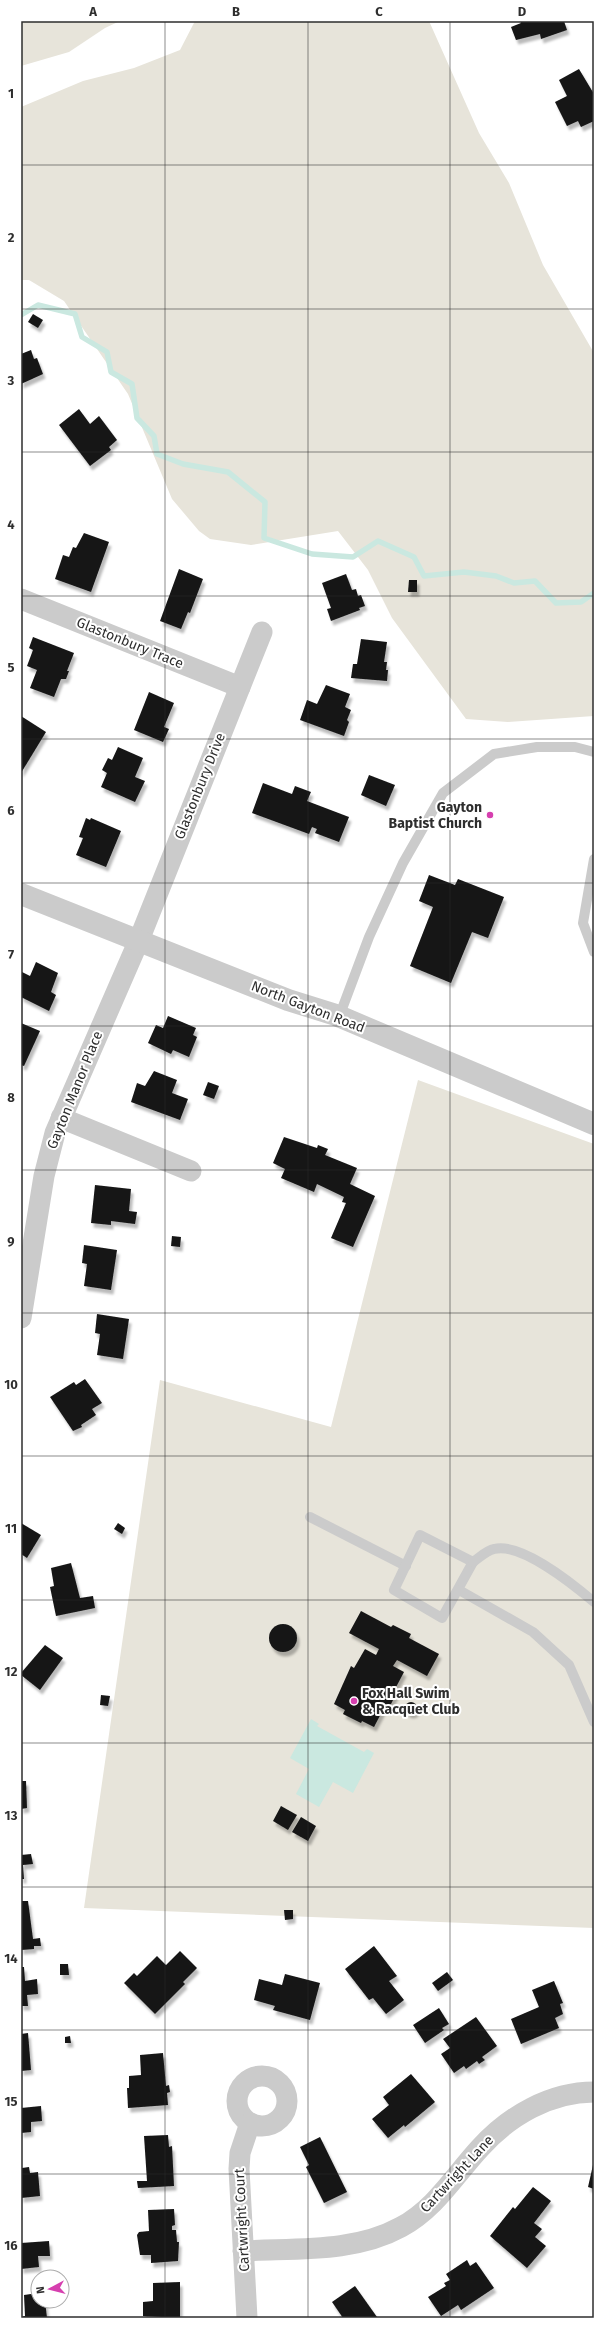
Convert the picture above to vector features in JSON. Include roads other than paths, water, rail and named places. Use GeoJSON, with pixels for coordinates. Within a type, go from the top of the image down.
{"type":"FeatureCollection","features":[{"type":"Feature","properties":{"kind":"street","name":"Glastonbury Trace"},"geometry":{"type":"LineString","coordinates":[[21,599],[240,686]]}},
{"type":"Feature","properties":{"kind":"street","name":"Glastonbury Drive"},"geometry":{"type":"LineString","coordinates":[[139,940],[262,632]]}},
{"type":"Feature","properties":{"kind":"street","name":"North Gayton Road"},"geometry":{"type":"LineString","coordinates":[[21,894],[288,1000],[339,1017],[594,1124]]}},
{"type":"Feature","properties":{"kind":"street","name":"Gayton Manor Place"},"geometry":{"type":"LineString","coordinates":[[21,1318],[44,1176],[61,1118],[139,940]]}},
{"type":"Feature","properties":{"kind":"street"},"geometry":{"type":"LineString","coordinates":[[61,1118],[190,1171]]}},
{"type":"Feature","properties":{"kind":"street","name":"Cartwright Lane"},"geometry":{"type":"LineString","coordinates":[[243,2251],[332,2246],[365,2242],[401,2227],[437,2199],[480,2148],[512,2119],[528,2109],[552,2099],[569,2094],[594,2092]]}},
{"type":"Feature","properties":{"kind":"street","name":"Cartwright Court"},"geometry":{"type":"LineString","coordinates":[[247,2318],[239,2169],[240,2153],[250,2123]]}},
{"type":"Feature","properties":{"kind":"lane"},"geometry":{"type":"LineString","coordinates":[[339,1017],[369,937],[403,863],[443,793],[494,754],[537,747],[575,747],[594,752]]}},
{"type":"Feature","properties":{"kind":"lane"},"geometry":{"type":"LineString","coordinates":[[594,859],[583,924],[594,952]]}},
{"type":"Feature","properties":{"kind":"lane"},"geometry":{"type":"LineString","coordinates":[[310,1517],[406,1566]]}},
{"type":"Feature","properties":{"kind":"lane"},"geometry":{"type":"LineString","coordinates":[[473,1562],[420,1535],[394,1590],[442,1618],[460,1590],[473,1562],[493,1549],[508,1548],[532,1559],[571,1584],[594,1602]]}},
{"type":"Feature","properties":{"kind":"lane"},"geometry":{"type":"LineString","coordinates":[[460,1590],[533,1632],[569,1665],[594,1722]]}},
{"type":"Feature","properties":{"kind":"waterway"},"geometry":{"type":"LineString","coordinates":[[21,315],[38,305],[75,314],[82,337],[107,352],[111,372],[132,384],[137,418],[154,436],[157,454],[183,464],[228,472],[265,502],[264,538],[312,554],[353,557],[378,541],[414,557],[424,576],[464,572],[496,576],[514,583],[535,581],[556,603],[581,602],[594,593]]}},
{"type":"Feature","properties":{"kind":"place","name":"Gayton Baptist Church"},"geometry":{"type":"Point","coordinates":[490,815]}},
{"type":"Feature","properties":{"kind":"place","name":"Fox Hall Swim & Racquet Club"},"geometry":{"type":"Point","coordinates":[354,1701]}}]}
